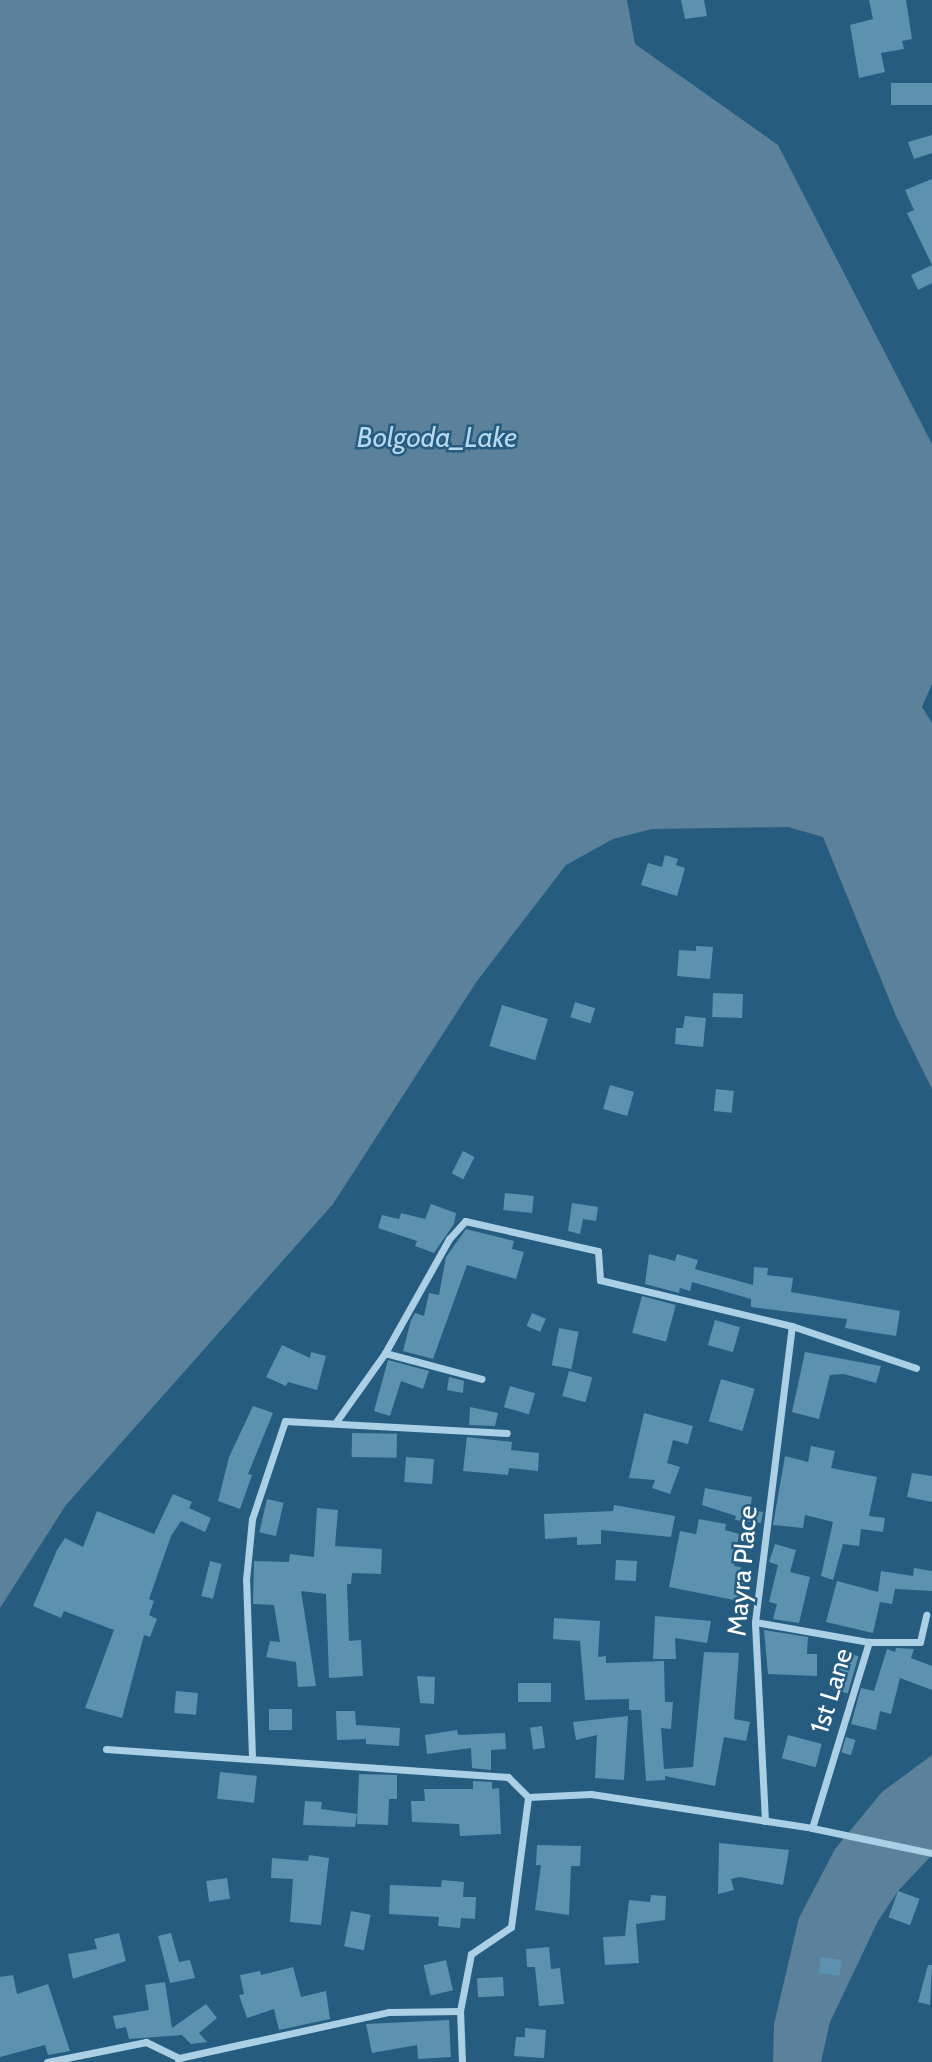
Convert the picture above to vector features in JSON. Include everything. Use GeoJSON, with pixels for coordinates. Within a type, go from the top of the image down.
{"type":"FeatureCollection","features":[{"type":"Feature","properties":{"kind":"street"},"geometry":{"type":"LineString","coordinates":[[336,1422],[385,1353],[449,1239],[465,1221],[598,1251],[600,1280],[792,1326],[916,1368]]}},
{"type":"Feature","properties":{"kind":"street","name":"Mayra Place"},"geometry":{"type":"LineString","coordinates":[[765,1821],[755,1622],[792,1326]]}},
{"type":"Feature","properties":{"kind":"street"},"geometry":{"type":"LineString","coordinates":[[385,1353],[481,1379]]}},
{"type":"Feature","properties":{"kind":"street"},"geometry":{"type":"LineString","coordinates":[[252,1757],[246,1580],[252,1519],[285,1421],[507,1433]]}},
{"type":"Feature","properties":{"kind":"street","name":"1st Lane"},"geometry":{"type":"LineString","coordinates":[[816,1829],[869,1642],[920,1642],[926,1615]]}},
{"type":"Feature","properties":{"kind":"street"},"geometry":{"type":"LineString","coordinates":[[755,1622],[869,1642]]}},
{"type":"Feature","properties":{"kind":"street"},"geometry":{"type":"LineString","coordinates":[[106,1749],[252,1757],[331,1768],[508,1777],[528,1797],[591,1794],[816,1829],[930,1853]]}},
{"type":"Feature","properties":{"kind":"street"},"geometry":{"type":"LineString","coordinates":[[462,2062],[460,2011],[471,1954],[511,1927],[528,1797]]}},
{"type":"Feature","properties":{"kind":"street"},"geometry":{"type":"LineString","coordinates":[[47,2062],[146,2042],[178,2060],[389,2012],[460,2011]]}},
{"type":"Feature","properties":{"kind":"water","name":"Bolgoda_Lake"},"geometry":{"type":"Polygon","coordinates":[[[0,0],[627,0],[635,44],[778,145],[932,444],[932,684],[922,707],[932,723],[932,1089],[896,1016],[823,837],[788,827],[652,829],[613,839],[566,865],[477,981],[333,1204],[66,1505],[0,1608],[0,0]]]}},
{"type":"Feature","properties":{"kind":"water"},"geometry":{"type":"Polygon","coordinates":[[[932,1755],[932,1855],[898,1891],[878,1921],[830,2022],[821,2062],[773,2062],[774,2024],[799,1918],[835,1849],[882,1792],[932,1755]]]}},
{"type":"Feature","properties":{"kind":"building"},"geometry":{"type":"Polygon","coordinates":[[[681,0],[704,0],[707,16],[685,19],[681,0]]]}},
{"type":"Feature","properties":{"kind":"building"},"geometry":{"type":"Polygon","coordinates":[[[869,0],[906,0],[912,39],[902,41],[904,49],[881,53],[885,72],[859,78],[850,25],[873,19],[869,0]]]}},
{"type":"Feature","properties":{"kind":"building"},"geometry":{"type":"Polygon","coordinates":[[[891,83],[932,83],[932,105],[891,105],[891,83]]]}},
{"type":"Feature","properties":{"kind":"building"},"geometry":{"type":"Polygon","coordinates":[[[932,135],[932,153],[914,159],[908,142],[932,135]]]}},
{"type":"Feature","properties":{"kind":"building"},"geometry":{"type":"Polygon","coordinates":[[[932,179],[932,265],[907,213],[914,210],[905,190],[932,179]]]}},
{"type":"Feature","properties":{"kind":"building"},"geometry":{"type":"Polygon","coordinates":[[[932,265],[932,283],[918,290],[911,275],[932,265]]]}},
{"type":"Feature","properties":{"kind":"building"},"geometry":{"type":"Polygon","coordinates":[[[665,855],[678,859],[676,865],[685,868],[677,896],[641,885],[648,863],[662,867],[665,855]]]}},
{"type":"Feature","properties":{"kind":"building"},"geometry":{"type":"Polygon","coordinates":[[[696,946],[713,947],[710,979],[677,976],[679,950],[696,951],[696,946]]]}},
{"type":"Feature","properties":{"kind":"building"},"geometry":{"type":"Polygon","coordinates":[[[713,993],[743,994],[742,1018],[712,1017],[713,993]]]}},
{"type":"Feature","properties":{"kind":"building"},"geometry":{"type":"Polygon","coordinates":[[[575,1002],[595,1008],[590,1023],[570,1017],[575,1002]]]}},
{"type":"Feature","properties":{"kind":"building"},"geometry":{"type":"Polygon","coordinates":[[[502,1005],[548,1019],[535,1060],[489,1046],[502,1005]]]}},
{"type":"Feature","properties":{"kind":"building"},"geometry":{"type":"Polygon","coordinates":[[[685,1016],[706,1018],[703,1047],[675,1044],[676,1028],[683,1028],[685,1016]]]}},
{"type":"Feature","properties":{"kind":"building"},"geometry":{"type":"Polygon","coordinates":[[[610,1085],[634,1092],[627,1116],[603,1109],[610,1085]]]}},
{"type":"Feature","properties":{"kind":"building"},"geometry":{"type":"Polygon","coordinates":[[[716,1089],[734,1091],[732,1113],[714,1111],[716,1089]]]}},
{"type":"Feature","properties":{"kind":"building"},"geometry":{"type":"Polygon","coordinates":[[[463,1151],[475,1157],[463,1179],[452,1173],[463,1151]]]}},
{"type":"Feature","properties":{"kind":"building"},"geometry":{"type":"Polygon","coordinates":[[[505,1193],[534,1196],[532,1213],[503,1210],[505,1193]]]}},
{"type":"Feature","properties":{"kind":"building"},"geometry":{"type":"Polygon","coordinates":[[[572,1203],[598,1207],[596,1221],[583,1219],[580,1234],[568,1231],[572,1203]]]}},
{"type":"Feature","properties":{"kind":"building"},"geometry":{"type":"Polygon","coordinates":[[[431,1204],[456,1213],[454,1224],[434,1253],[415,1246],[417,1241],[378,1228],[382,1215],[399,1219],[401,1213],[425,1219],[431,1204]]]}},
{"type":"Feature","properties":{"kind":"building"},"geometry":{"type":"Polygon","coordinates":[[[466,1229],[514,1241],[512,1249],[524,1252],[516,1279],[467,1265],[433,1359],[403,1351],[411,1320],[415,1313],[424,1316],[429,1293],[439,1295],[446,1257],[466,1229]]]}},
{"type":"Feature","properties":{"kind":"building"},"geometry":{"type":"Polygon","coordinates":[[[649,1254],[675,1261],[677,1254],[698,1260],[695,1269],[753,1285],[754,1267],[768,1268],[767,1275],[793,1278],[791,1292],[900,1311],[896,1336],[845,1328],[847,1319],[751,1307],[751,1299],[692,1282],[690,1291],[680,1288],[679,1293],[645,1284],[649,1254]]]}},
{"type":"Feature","properties":{"kind":"building"},"geometry":{"type":"Polygon","coordinates":[[[642,1296],[676,1305],[666,1342],[632,1333],[642,1296]]]}},
{"type":"Feature","properties":{"kind":"building"},"geometry":{"type":"Polygon","coordinates":[[[532,1313],[546,1319],[540,1332],[527,1326],[532,1313]]]}},
{"type":"Feature","properties":{"kind":"building"},"geometry":{"type":"Polygon","coordinates":[[[715,1320],[740,1327],[733,1352],[708,1345],[715,1320]]]}},
{"type":"Feature","properties":{"kind":"building"},"geometry":{"type":"Polygon","coordinates":[[[559,1328],[579,1332],[571,1369],[552,1365],[559,1328]]]}},
{"type":"Feature","properties":{"kind":"building"},"geometry":{"type":"Polygon","coordinates":[[[282,1345],[310,1358],[311,1352],[326,1356],[317,1390],[288,1382],[286,1386],[266,1377],[282,1345]]]}},
{"type":"Feature","properties":{"kind":"building"},"geometry":{"type":"Polygon","coordinates":[[[805,1352],[881,1366],[876,1383],[844,1374],[830,1375],[819,1419],[792,1412],[805,1352]]]}},
{"type":"Feature","properties":{"kind":"building"},"geometry":{"type":"Polygon","coordinates":[[[388,1360],[429,1371],[423,1389],[401,1381],[390,1416],[374,1411],[388,1360]]]}},
{"type":"Feature","properties":{"kind":"building"},"geometry":{"type":"Polygon","coordinates":[[[569,1371],[592,1377],[585,1402],[562,1396],[569,1371]]]}},
{"type":"Feature","properties":{"kind":"building"},"geometry":{"type":"Polygon","coordinates":[[[449,1377],[464,1381],[463,1393],[447,1390],[449,1377]]]}},
{"type":"Feature","properties":{"kind":"building"},"geometry":{"type":"Polygon","coordinates":[[[721,1379],[755,1389],[743,1431],[709,1421],[721,1379]]]}},
{"type":"Feature","properties":{"kind":"building"},"geometry":{"type":"Polygon","coordinates":[[[510,1386],[535,1393],[529,1414],[504,1407],[510,1386]]]}},
{"type":"Feature","properties":{"kind":"building"},"geometry":{"type":"Polygon","coordinates":[[[253,1406],[273,1413],[248,1474],[252,1475],[240,1509],[218,1501],[229,1457],[253,1406]]]}},
{"type":"Feature","properties":{"kind":"building"},"geometry":{"type":"Polygon","coordinates":[[[470,1407],[498,1413],[495,1426],[469,1425],[470,1407]]]}},
{"type":"Feature","properties":{"kind":"building"},"geometry":{"type":"Polygon","coordinates":[[[644,1413],[693,1426],[688,1444],[673,1440],[667,1463],[680,1467],[670,1494],[652,1488],[655,1480],[629,1478],[644,1413]]]}},
{"type":"Feature","properties":{"kind":"building"},"geometry":{"type":"Polygon","coordinates":[[[352,1433],[397,1434],[397,1458],[352,1457],[352,1433]]]}},
{"type":"Feature","properties":{"kind":"building"},"geometry":{"type":"Polygon","coordinates":[[[467,1437],[512,1442],[511,1450],[539,1453],[538,1471],[509,1468],[508,1475],[463,1471],[467,1437]]]}},
{"type":"Feature","properties":{"kind":"building"},"geometry":{"type":"Polygon","coordinates":[[[811,1446],[835,1451],[831,1468],[877,1477],[869,1516],[885,1518],[883,1532],[861,1529],[859,1546],[843,1544],[833,1580],[821,1576],[833,1522],[805,1515],[803,1528],[773,1525],[785,1456],[808,1462],[811,1446]]]}},
{"type":"Feature","properties":{"kind":"building"},"geometry":{"type":"Polygon","coordinates":[[[406,1457],[434,1459],[432,1484],[404,1482],[406,1457]]]}},
{"type":"Feature","properties":{"kind":"building"},"geometry":{"type":"Polygon","coordinates":[[[912,1473],[932,1476],[932,1502],[907,1497],[912,1473]]]}},
{"type":"Feature","properties":{"kind":"building"},"geometry":{"type":"Polygon","coordinates":[[[705,1488],[752,1497],[750,1509],[763,1512],[761,1523],[735,1520],[736,1516],[702,1505],[705,1488]]]}},
{"type":"Feature","properties":{"kind":"building"},"geometry":{"type":"Polygon","coordinates":[[[173,1494],[192,1502],[189,1508],[211,1518],[205,1532],[181,1521],[171,1536],[149,1599],[154,1601],[149,1615],[157,1619],[150,1637],[144,1635],[122,1718],[85,1708],[114,1630],[64,1611],[61,1618],[33,1606],[57,1550],[65,1538],[83,1547],[97,1511],[154,1534],[173,1494]]]}},
{"type":"Feature","properties":{"kind":"building"},"geometry":{"type":"Polygon","coordinates":[[[267,1499],[284,1503],[276,1536],[259,1532],[267,1499]]]}},
{"type":"Feature","properties":{"kind":"building"},"geometry":{"type":"Polygon","coordinates":[[[614,1505],[675,1516],[671,1537],[601,1530],[601,1544],[577,1545],[577,1537],[545,1539],[544,1514],[613,1511],[614,1505]]]}},
{"type":"Feature","properties":{"kind":"building"},"geometry":{"type":"Polygon","coordinates":[[[317,1508],[338,1510],[335,1546],[382,1549],[381,1574],[352,1573],[351,1584],[347,1584],[349,1641],[361,1640],[363,1676],[329,1678],[326,1594],[301,1591],[316,1686],[298,1687],[296,1662],[266,1657],[270,1641],[280,1642],[274,1605],[253,1604],[254,1561],[289,1562],[290,1554],[314,1557],[317,1508]]]}},
{"type":"Feature","properties":{"kind":"building"},"geometry":{"type":"Polygon","coordinates":[[[699,1519],[726,1524],[725,1530],[739,1534],[734,1566],[741,1567],[740,1577],[746,1578],[744,1602],[669,1587],[680,1531],[696,1534],[699,1519]]]}},
{"type":"Feature","properties":{"kind":"building"},"geometry":{"type":"Polygon","coordinates":[[[775,1544],[796,1550],[790,1572],[810,1577],[799,1623],[773,1619],[777,1604],[769,1602],[778,1565],[769,1562],[775,1544]]]}},
{"type":"Feature","properties":{"kind":"building"},"geometry":{"type":"Polygon","coordinates":[[[616,1560],[637,1561],[636,1581],[615,1580],[616,1560]]]}},
{"type":"Feature","properties":{"kind":"building"},"geometry":{"type":"Polygon","coordinates":[[[210,1561],[222,1564],[213,1599],[201,1596],[210,1561]]]}},
{"type":"Feature","properties":{"kind":"building"},"geometry":{"type":"Polygon","coordinates":[[[914,1568],[932,1571],[932,1591],[895,1589],[892,1604],[880,1602],[873,1633],[826,1622],[837,1581],[878,1592],[881,1571],[913,1576],[914,1568]]]}},
{"type":"Feature","properties":{"kind":"building"},"geometry":{"type":"Polygon","coordinates":[[[655,1616],[711,1621],[707,1643],[675,1638],[676,1659],[653,1659],[655,1616]]]}},
{"type":"Feature","properties":{"kind":"building"},"geometry":{"type":"Polygon","coordinates":[[[554,1618],[600,1621],[598,1657],[606,1656],[606,1663],[664,1661],[665,1702],[673,1702],[671,1729],[661,1728],[664,1769],[693,1767],[704,1652],[739,1653],[734,1719],[750,1722],[746,1741],[724,1737],[715,1786],[665,1776],[665,1780],[646,1781],[641,1710],[629,1710],[629,1699],[585,1700],[580,1641],[553,1639],[554,1618]]]}},
{"type":"Feature","properties":{"kind":"building"},"geometry":{"type":"Polygon","coordinates":[[[764,1630],[808,1637],[807,1654],[817,1654],[817,1676],[768,1674],[764,1630]]]}},
{"type":"Feature","properties":{"kind":"building"},"geometry":{"type":"Polygon","coordinates":[[[896,1648],[914,1649],[911,1658],[932,1666],[932,1690],[900,1678],[891,1714],[880,1711],[876,1730],[851,1724],[861,1688],[874,1691],[887,1649],[895,1652],[896,1648]]]}},
{"type":"Feature","properties":{"kind":"building"},"geometry":{"type":"Polygon","coordinates":[[[844,1652],[858,1656],[848,1694],[833,1689],[844,1652]]]}},
{"type":"Feature","properties":{"kind":"building"},"geometry":{"type":"Polygon","coordinates":[[[417,1676],[435,1677],[434,1704],[420,1703],[417,1676]]]}},
{"type":"Feature","properties":{"kind":"building"},"geometry":{"type":"Polygon","coordinates":[[[518,1683],[551,1683],[551,1702],[518,1702],[518,1683]]]}},
{"type":"Feature","properties":{"kind":"building"},"geometry":{"type":"Polygon","coordinates":[[[176,1691],[198,1693],[196,1715],[174,1713],[176,1691]]]}},
{"type":"Feature","properties":{"kind":"building"},"geometry":{"type":"Polygon","coordinates":[[[269,1709],[292,1709],[292,1730],[269,1730],[269,1709]]]}},
{"type":"Feature","properties":{"kind":"building"},"geometry":{"type":"Polygon","coordinates":[[[336,1711],[355,1711],[356,1725],[400,1728],[399,1746],[366,1744],[366,1739],[337,1740],[336,1711]]]}},
{"type":"Feature","properties":{"kind":"building"},"geometry":{"type":"Polygon","coordinates":[[[628,1716],[624,1780],[595,1778],[597,1735],[576,1740],[573,1722],[628,1716]]]}},
{"type":"Feature","properties":{"kind":"building"},"geometry":{"type":"Polygon","coordinates":[[[542,1726],[545,1748],[533,1749],[530,1728],[542,1726]]]}},
{"type":"Feature","properties":{"kind":"building"},"geometry":{"type":"Polygon","coordinates":[[[457,1730],[458,1735],[505,1733],[506,1749],[491,1750],[491,1770],[472,1768],[471,1748],[427,1754],[425,1735],[457,1730]]]}},
{"type":"Feature","properties":{"kind":"building"},"geometry":{"type":"Polygon","coordinates":[[[788,1735],[822,1744],[816,1767],[782,1758],[788,1735]]]}},
{"type":"Feature","properties":{"kind":"building"},"geometry":{"type":"Polygon","coordinates":[[[846,1737],[856,1740],[851,1755],[841,1752],[846,1737]]]}},
{"type":"Feature","properties":{"kind":"building"},"geometry":{"type":"Polygon","coordinates":[[[220,1772],[257,1776],[254,1803],[217,1799],[220,1772]]]}},
{"type":"Feature","properties":{"kind":"building"},"geometry":{"type":"Polygon","coordinates":[[[359,1774],[397,1775],[397,1799],[389,1799],[388,1825],[357,1824],[359,1774]]]}},
{"type":"Feature","properties":{"kind":"building"},"geometry":{"type":"Polygon","coordinates":[[[473,1781],[492,1782],[492,1789],[499,1788],[501,1834],[460,1836],[459,1824],[412,1822],[411,1801],[425,1801],[424,1789],[473,1789],[473,1781]]]}},
{"type":"Feature","properties":{"kind":"building"},"geometry":{"type":"Polygon","coordinates":[[[305,1801],[322,1802],[321,1809],[357,1814],[355,1827],[303,1825],[305,1801]]]}},
{"type":"Feature","properties":{"kind":"building"},"geometry":{"type":"Polygon","coordinates":[[[719,1843],[789,1850],[783,1885],[740,1877],[731,1879],[734,1890],[718,1894],[719,1843]]]}},
{"type":"Feature","properties":{"kind":"building"},"geometry":{"type":"Polygon","coordinates":[[[537,1845],[581,1846],[580,1866],[571,1866],[569,1915],[535,1910],[541,1865],[536,1865],[537,1845]]]}},
{"type":"Feature","properties":{"kind":"building"},"geometry":{"type":"Polygon","coordinates":[[[309,1855],[329,1858],[321,1925],[290,1922],[293,1879],[271,1878],[272,1858],[308,1861],[309,1855]]]}},
{"type":"Feature","properties":{"kind":"building"},"geometry":{"type":"Polygon","coordinates":[[[227,1878],[230,1899],[209,1902],[206,1881],[227,1878]]]}},
{"type":"Feature","properties":{"kind":"building"},"geometry":{"type":"Polygon","coordinates":[[[442,1880],[464,1882],[463,1897],[476,1897],[475,1919],[461,1918],[460,1928],[438,1926],[439,1917],[389,1914],[390,1885],[441,1887],[442,1880]]]}},
{"type":"Feature","properties":{"kind":"building"},"geometry":{"type":"Polygon","coordinates":[[[898,1891],[920,1899],[910,1925],[888,1917],[898,1891]]]}},
{"type":"Feature","properties":{"kind":"building"},"geometry":{"type":"Polygon","coordinates":[[[651,1895],[666,1896],[665,1920],[636,1924],[639,1963],[605,1965],[603,1937],[625,1936],[629,1900],[650,1902],[651,1895]]]}},
{"type":"Feature","properties":{"kind":"building"},"geometry":{"type":"Polygon","coordinates":[[[351,1911],[371,1915],[364,1950],[344,1946],[351,1911]]]}},
{"type":"Feature","properties":{"kind":"building"},"geometry":{"type":"Polygon","coordinates":[[[119,1933],[126,1961],[73,1979],[68,1954],[97,1949],[94,1939],[119,1933]]]}},
{"type":"Feature","properties":{"kind":"building"},"geometry":{"type":"Polygon","coordinates":[[[171,1933],[179,1962],[190,1960],[195,1978],[170,1983],[158,1936],[171,1933]]]}},
{"type":"Feature","properties":{"kind":"building"},"geometry":{"type":"Polygon","coordinates":[[[549,1947],[551,1969],[560,1968],[564,2004],[539,2006],[535,1967],[527,1967],[526,1949],[549,1947]]]}},
{"type":"Feature","properties":{"kind":"building"},"geometry":{"type":"Polygon","coordinates":[[[821,1957],[842,1960],[840,1976],[819,1973],[821,1957]]]}},
{"type":"Feature","properties":{"kind":"building"},"geometry":{"type":"Polygon","coordinates":[[[446,1960],[453,1990],[431,1995],[424,1965],[446,1960]]]}},
{"type":"Feature","properties":{"kind":"building"},"geometry":{"type":"Polygon","coordinates":[[[928,1965],[932,1965],[930,2005],[918,2002],[928,1965]]]}},
{"type":"Feature","properties":{"kind":"building"},"geometry":{"type":"Polygon","coordinates":[[[293,1967],[301,1997],[326,1991],[330,2019],[279,2030],[274,2009],[247,2018],[239,1995],[244,1994],[240,1975],[260,1971],[261,1975],[293,1967]]]}},
{"type":"Feature","properties":{"kind":"building"},"geometry":{"type":"Polygon","coordinates":[[[13,1975],[17,1994],[48,1984],[70,2051],[48,2055],[45,2045],[0,2057],[0,1977],[13,1975]]]}},
{"type":"Feature","properties":{"kind":"building"},"geometry":{"type":"Polygon","coordinates":[[[503,1977],[504,1996],[478,1997],[477,1978],[503,1977]]]}},
{"type":"Feature","properties":{"kind":"building"},"geometry":{"type":"Polygon","coordinates":[[[165,1982],[172,2028],[206,2004],[217,2018],[199,2033],[207,2042],[191,2044],[182,2035],[129,2039],[126,2027],[116,2029],[113,2016],[149,2010],[145,1985],[165,1982]]]}},
{"type":"Feature","properties":{"kind":"building"},"geometry":{"type":"Polygon","coordinates":[[[449,2020],[451,2057],[418,2059],[417,2045],[372,2053],[366,2024],[449,2020]]]}},
{"type":"Feature","properties":{"kind":"building"},"geometry":{"type":"Polygon","coordinates":[[[525,2028],[546,2030],[544,2058],[514,2056],[516,2037],[525,2037],[525,2028]]]}}]}
